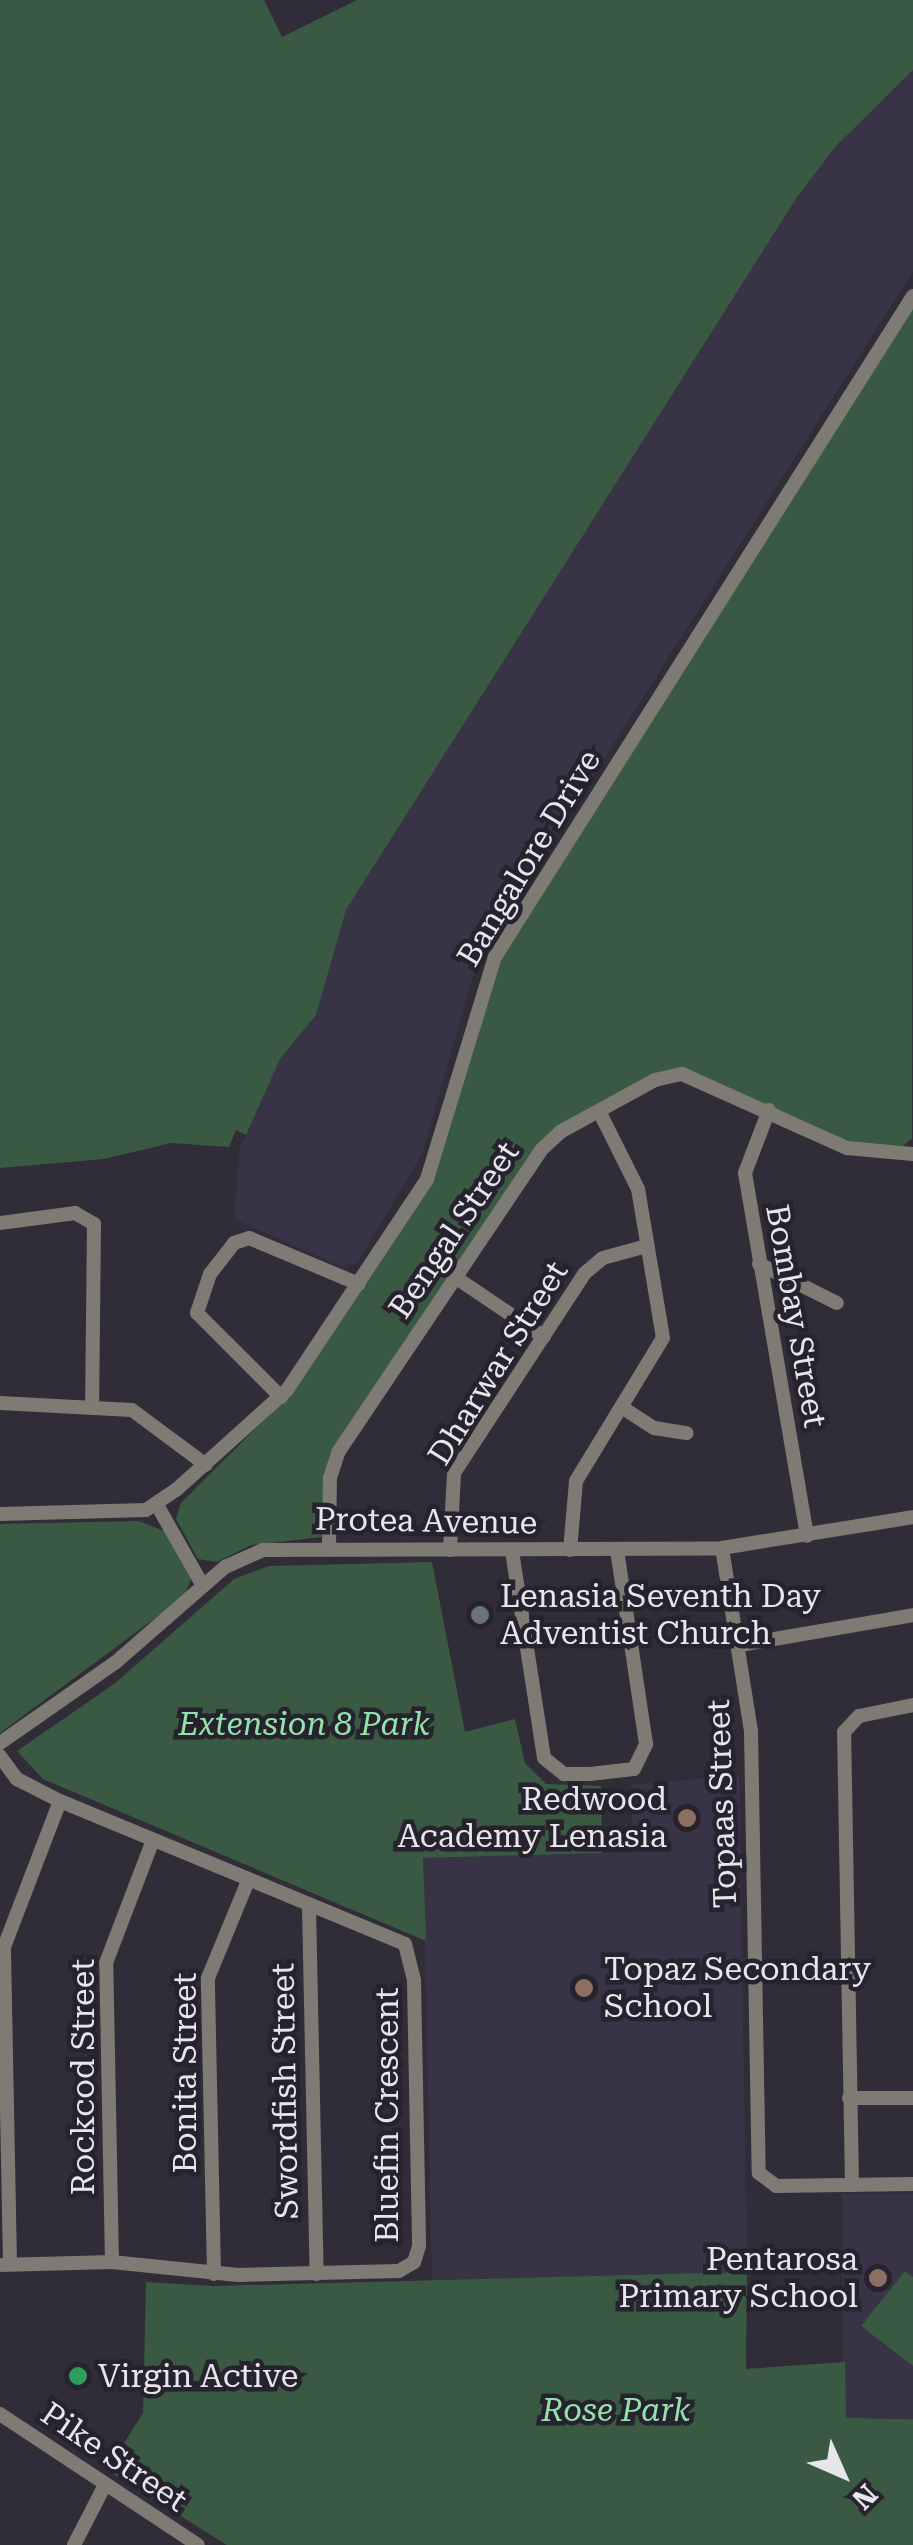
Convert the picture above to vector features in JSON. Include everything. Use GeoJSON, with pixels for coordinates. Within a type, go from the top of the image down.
{"type":"FeatureCollection","features":[{"type":"Feature","properties":{"kind":"street","name":"Bangalore Drive"},"geometry":{"type":"LineString","coordinates":[[0,1514],[114,1514],[156,1505],[281,1397],[430,1171],[495,957],[913,296]]}},
{"type":"Feature","properties":{"kind":"street","name":"Bengal Street"},"geometry":{"type":"LineString","coordinates":[[329,1547],[330,1478],[339,1451],[540,1150],[600,1110],[674,1074],[769,1110],[860,1152],[913,1154]]}},
{"type":"Feature","properties":{"kind":"street"},"geometry":{"type":"LineString","coordinates":[[570,1550],[572,1491],[662,1345],[638,1188],[600,1110]]}},
{"type":"Feature","properties":{"kind":"street","name":"Bombay Street"},"geometry":{"type":"LineString","coordinates":[[769,1110],[744,1173],[807,1536]]}},
{"type":"Feature","properties":{"kind":"street"},"geometry":{"type":"LineString","coordinates":[[0,1223],[75,1213],[94,1224],[92,1408]]}},
{"type":"Feature","properties":{"kind":"street"},"geometry":{"type":"LineString","coordinates":[[281,1397],[197,1313],[210,1274],[234,1242],[248,1238],[358,1284]]}},
{"type":"Feature","properties":{"kind":"street","name":"Dharwar Street"},"geometry":{"type":"LineString","coordinates":[[450,1550],[454,1473],[593,1265],[648,1246]]}},
{"type":"Feature","properties":{"kind":"street"},"geometry":{"type":"LineString","coordinates":[[759,1264],[838,1302]]}},
{"type":"Feature","properties":{"kind":"street"},"geometry":{"type":"LineString","coordinates":[[456,1277],[544,1337]]}},
{"type":"Feature","properties":{"kind":"street"},"geometry":{"type":"LineString","coordinates":[[0,1403],[137,1412],[206,1465]]}},
{"type":"Feature","properties":{"kind":"street"},"geometry":{"type":"LineString","coordinates":[[623,1408],[654,1428],[688,1433]]}},
{"type":"Feature","properties":{"kind":"street"},"geometry":{"type":"LineString","coordinates":[[156,1505],[203,1586]]}},
{"type":"Feature","properties":{"kind":"street","name":"Protea Avenue"},"geometry":{"type":"LineString","coordinates":[[0,1743],[116,1662],[203,1586],[250,1554],[329,1547],[512,1551],[722,1548],[913,1517]]}},
{"type":"Feature","properties":{"kind":"street","name":"Topaas Street"},"geometry":{"type":"LineString","coordinates":[[722,1548],[751,1731],[762,2178],[776,2186],[852,2185]]}},
{"type":"Feature","properties":{"kind":"street"},"geometry":{"type":"LineString","coordinates":[[512,1551],[544,1758],[557,1771],[590,1774],[634,1769],[646,1744],[617,1550]]}},
{"type":"Feature","properties":{"kind":"street"},"geometry":{"type":"LineString","coordinates":[[740,1645],[913,1615]]}},
{"type":"Feature","properties":{"kind":"street"},"geometry":{"type":"LineString","coordinates":[[913,1705],[860,1716],[844,1732],[852,2185],[913,2184]]}},
{"type":"Feature","properties":{"kind":"street","name":"Bluefin Crescent"},"geometry":{"type":"LineString","coordinates":[[0,1756],[17,1779],[60,1801],[309,1907],[402,1941],[412,1956],[419,2252],[405,2269],[316,2274],[214,2274],[112,2262],[5,2264]]}},
{"type":"Feature","properties":{"kind":"street"},"geometry":{"type":"LineString","coordinates":[[5,2264],[4,1947],[60,1801]]}},
{"type":"Feature","properties":{"kind":"street","name":"Rockcod Street"},"geometry":{"type":"LineString","coordinates":[[112,2262],[106,1963],[153,1840]]}},
{"type":"Feature","properties":{"kind":"street","name":"Bonita Street"},"geometry":{"type":"LineString","coordinates":[[214,2274],[208,1978],[248,1881]]}},
{"type":"Feature","properties":{"kind":"street","name":"Swordfish Street"},"geometry":{"type":"LineString","coordinates":[[309,1907],[316,2274]]}},
{"type":"Feature","properties":{"kind":"street"},"geometry":{"type":"LineString","coordinates":[[850,2098],[913,2098]]}},
{"type":"Feature","properties":{"kind":"street","name":"Pike Street"},"geometry":{"type":"LineString","coordinates":[[0,2414],[198,2545]]}},
{"type":"Feature","properties":{"kind":"street"},"geometry":{"type":"LineString","coordinates":[[74,2545],[105,2485]]}},
{"type":"Feature","properties":{"kind":"shaded area"},"geometry":{"type":"Polygon","coordinates":[[[913,70],[913,271],[478,958],[422,1154],[357,1263],[343,1267],[234,1219],[240,1148],[280,1059],[316,1015],[346,910],[797,196],[836,146],[913,70]]]}},
{"type":"Feature","properties":{"kind":"shaded area","name":"Topaz Secondary School"},"geometry":{"type":"Polygon","coordinates":[[[739,1775],[747,2272],[432,2282],[423,1858],[633,1852],[631,1785],[739,1775]]]}},
{"type":"Feature","properties":{"kind":"shaded area","name":"Pentarosa Primary School"},"geometry":{"type":"Polygon","coordinates":[[[842,2194],[913,2194],[913,2418],[842,2418],[842,2194]]]}},
{"type":"Feature","properties":{"kind":"green space"},"geometry":{"type":"Polygon","coordinates":[[[0,0],[264,0],[282,37],[357,0],[913,0],[913,70],[836,146],[797,197],[346,910],[316,1015],[280,1059],[246,1135],[236,1130],[229,1147],[171,1143],[104,1159],[0,1168],[0,0]]]}},
{"type":"Feature","properties":{"kind":"green space"},"geometry":{"type":"Polygon","coordinates":[[[913,307],[912,1138],[900,1149],[857,1147],[679,1069],[553,1132],[333,1451],[322,1537],[251,1545],[217,1562],[198,1559],[176,1519],[181,1503],[290,1394],[419,1202],[492,973],[913,307]]]}},
{"type":"Feature","properties":{"kind":"green space"},"geometry":{"type":"Polygon","coordinates":[[[139,1521],[164,1531],[191,1579],[185,1596],[0,1733],[0,1524],[139,1521]]]}},
{"type":"Feature","properties":{"kind":"green space","name":"Extension 8 Park"},"geometry":{"type":"Polygon","coordinates":[[[432,1562],[465,1732],[515,1719],[525,1763],[546,1784],[601,1786],[602,1853],[423,1858],[426,1941],[43,1779],[17,1751],[114,1684],[234,1579],[269,1566],[432,1562]]]}},
{"type":"Feature","properties":{"kind":"green space"},"geometry":{"type":"Polygon","coordinates":[[[905,2271],[913,2277],[913,2366],[861,2326],[905,2271]]]}},
{"type":"Feature","properties":{"kind":"green space","name":"Rose Park"},"geometry":{"type":"Polygon","coordinates":[[[747,2272],[746,2369],[845,2362],[846,2418],[913,2419],[913,2545],[227,2545],[107,2470],[143,2413],[146,2282],[212,2286],[747,2272]]]}},
{"type":"Feature","properties":{"kind":"place","name":"Lenasia Seventh Day Adventist Church"},"geometry":{"type":"Point","coordinates":[480,1615]}},
{"type":"Feature","properties":{"kind":"place","name":"Redwood Academy Lenasia"},"geometry":{"type":"Point","coordinates":[687,1818]}},
{"type":"Feature","properties":{"kind":"place","name":"Topaz Secondary School"},"geometry":{"type":"Point","coordinates":[584,1988]}},
{"type":"Feature","properties":{"kind":"place","name":"Pentarosa Primary School"},"geometry":{"type":"Point","coordinates":[878,2278]}},
{"type":"Feature","properties":{"kind":"place","name":"Virgin Active"},"geometry":{"type":"Point","coordinates":[78,2376]}}]}
